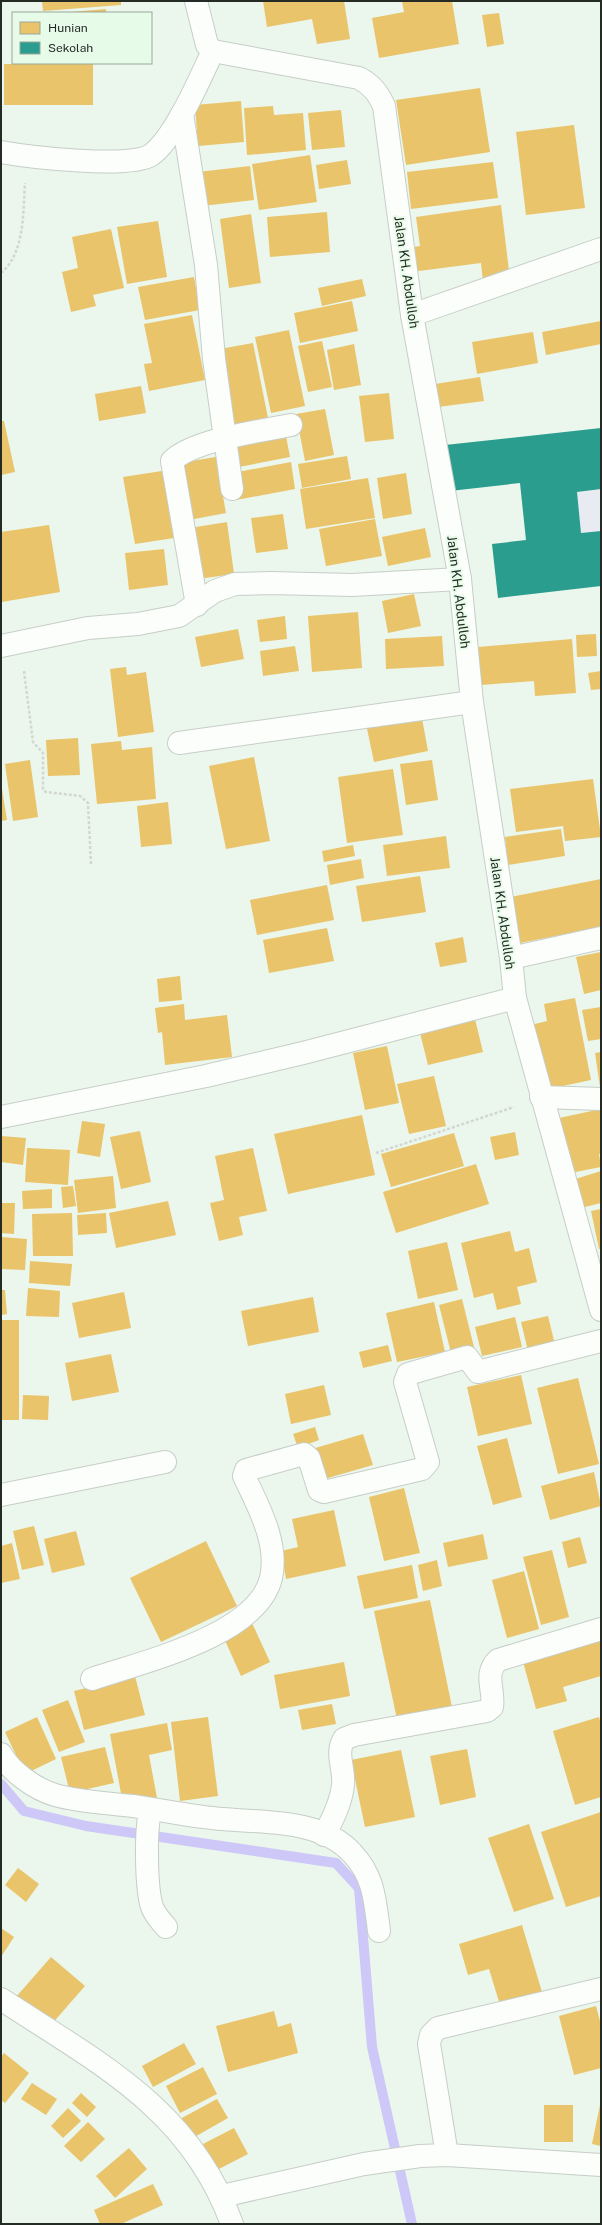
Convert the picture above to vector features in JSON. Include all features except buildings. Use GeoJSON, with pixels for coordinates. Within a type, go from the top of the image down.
{"type":"FeatureCollection","features":[{"type":"Feature","properties":{"kind":"street"},"geometry":{"type":"LineString","coordinates":[[1,152],[54,160],[130,161],[141,159],[157,150],[182,114],[213,51],[207,45],[196,1]]}},
{"type":"Feature","properties":{"kind":"street","name":"Jalan KH. Abdulloh"},"geometry":{"type":"LineString","coordinates":[[213,51],[359,78],[370,84],[377,92],[384,106],[412,315],[460,579],[472,702],[511,958],[515,998],[541,1097],[601,1310]]}},
{"type":"Feature","properties":{"kind":"street"},"geometry":{"type":"LineString","coordinates":[[182,114],[206,265],[214,359],[232,489]]}},
{"type":"Feature","properties":{"kind":"street"},"geometry":{"type":"LineString","coordinates":[[412,315],[601,250]]}},
{"type":"Feature","properties":{"kind":"street"},"geometry":{"type":"LineString","coordinates":[[197,605],[172,461],[184,451],[225,439],[291,425]]}},
{"type":"Feature","properties":{"kind":"street"},"geometry":{"type":"LineString","coordinates":[[11,644],[88,628],[138,624],[179,616],[197,605],[215,591],[235,584],[271,583],[352,585],[460,579]]}},
{"type":"Feature","properties":{"kind":"street"},"geometry":{"type":"LineString","coordinates":[[179,743],[472,702]]}},
{"type":"Feature","properties":{"kind":"street"},"geometry":{"type":"LineString","coordinates":[[511,958],[601,938]]}},
{"type":"Feature","properties":{"kind":"street"},"geometry":{"type":"LineString","coordinates":[[1,1117],[206,1076],[515,998]]}},
{"type":"Feature","properties":{"kind":"street"},"geometry":{"type":"LineString","coordinates":[[541,1097],[601,1099]]}},
{"type":"Feature","properties":{"kind":"street"},"geometry":{"type":"LineString","coordinates":[[92,1679],[205,1640],[236,1622],[250,1611],[264,1594],[271,1577],[272,1559],[269,1538],[260,1509],[244,1476],[246,1470],[304,1454],[309,1458],[319,1490],[324,1492],[422,1469],[428,1462],[405,1381],[408,1374],[467,1357],[478,1372],[601,1341]]}},
{"type":"Feature","properties":{"kind":"street"},"geometry":{"type":"LineString","coordinates":[[1,1495],[165,1462]]}},
{"type":"Feature","properties":{"kind":"street"},"geometry":{"type":"LineString","coordinates":[[324,1835],[335,1814],[343,1784],[340,1752],[344,1739],[354,1735],[487,1711],[492,1707],[493,1701],[489,1675],[492,1666],[498,1660],[601,1629]]}},
{"type":"Feature","properties":{"kind":"street"},"geometry":{"type":"LineString","coordinates":[[1,1754],[6,1762],[30,1783],[55,1795],[149,1812],[308,1828],[324,1835],[351,1851],[362,1865],[372,1882],[379,1931]]}},
{"type":"Feature","properties":{"kind":"street"},"geometry":{"type":"LineString","coordinates":[[149,1812],[147,1844],[151,1905],[155,1915],[166,1927]]}},
{"type":"Feature","properties":{"kind":"street"},"geometry":{"type":"LineString","coordinates":[[447,2155],[429,2044],[431,2035],[438,2028],[601,1989]]}},
{"type":"Feature","properties":{"kind":"street"},"geometry":{"type":"LineString","coordinates":[[1,1999],[132,2086],[170,2121],[196,2153],[222,2196],[232,2224]]}},
{"type":"Feature","properties":{"kind":"street"},"geometry":{"type":"LineString","coordinates":[[222,2196],[364,2164],[420,2156],[447,2155],[601,2166]]}},
{"type":"Feature","properties":{"kind":"path"},"geometry":{"type":"LineString","coordinates":[[1,273],[7,268],[17,249],[23,224],[27,156]]}},
{"type":"Feature","properties":{"kind":"path"},"geometry":{"type":"LineString","coordinates":[[11,644],[32,739],[43,753],[43,790],[46,792],[80,796],[85,799],[89,808],[91,865]]}},
{"type":"Feature","properties":{"kind":"path"},"geometry":{"type":"LineString","coordinates":[[376,1153],[541,1097]]}},
{"type":"Feature","properties":{"kind":"shaded area"},"geometry":{"type":"Polygon","coordinates":[[[601,489],[601,531],[581,533],[577,492],[601,489]]]}},
{"type":"Feature","properties":{"kind":"waterway"},"geometry":{"type":"LineString","coordinates":[[1,1784],[24,1811],[86,1826],[336,1863],[359,1888],[372,2047],[412,2224]]}}]}
